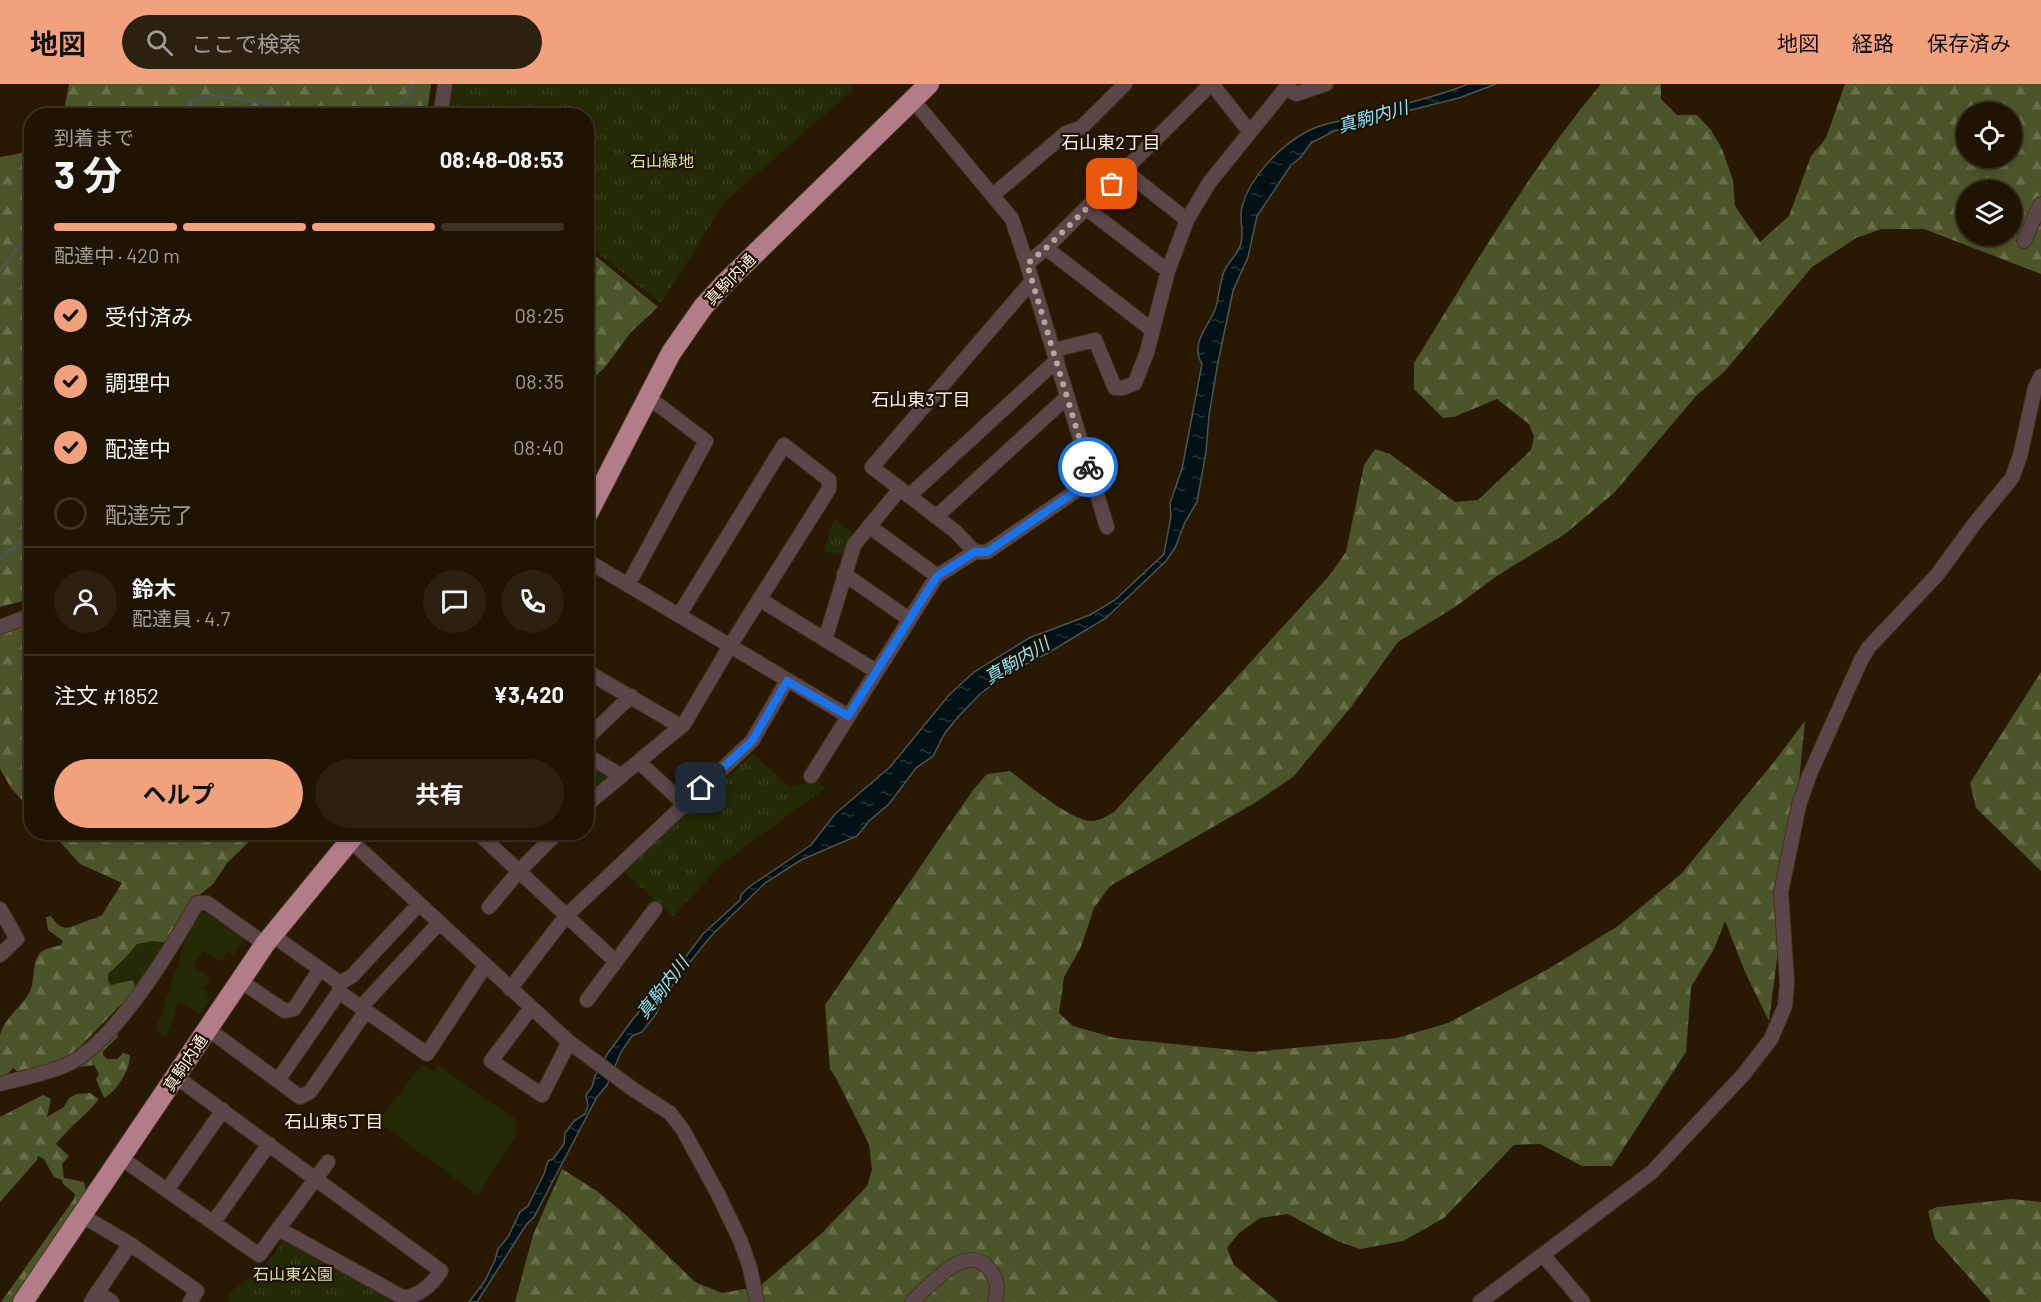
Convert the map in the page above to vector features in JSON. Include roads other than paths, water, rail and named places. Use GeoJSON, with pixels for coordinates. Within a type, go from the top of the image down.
{"type":"FeatureCollection","features":[{"type":"Feature","properties":{"kind":"highway","name":"真駒内通"},"geometry":{"type":"LineString","coordinates":[[594,502],[671,353],[703,307],[929,84]]}},
{"type":"Feature","properties":{"kind":"highway","name":"真駒内通"},"geometry":{"type":"LineString","coordinates":[[23,1302],[239,980],[268,940],[350,840]]}},
{"type":"Feature","properties":{"kind":"street"},"geometry":{"type":"LineString","coordinates":[[442,108],[446,84]]}},
{"type":"Feature","properties":{"kind":"street"},"geometry":{"type":"LineString","coordinates":[[1027,264],[1087,209],[1212,84],[1249,131]]}},
{"type":"Feature","properties":{"kind":"street"},"geometry":{"type":"LineString","coordinates":[[825,640],[854,545],[869,526],[1055,355],[1095,340],[1115,388],[1124,388],[1135,383],[1168,271],[1187,220],[1209,183],[1249,131],[1288,86],[1296,94],[1326,84]]}},
{"type":"Feature","properties":{"kind":"street"},"geometry":{"type":"LineString","coordinates":[[993,195],[1066,133],[1082,127],[1120,86]]}},
{"type":"Feature","properties":{"kind":"street"},"geometry":{"type":"LineString","coordinates":[[913,100],[1012,219],[1107,527]]}},
{"type":"Feature","properties":{"kind":"street"},"geometry":{"type":"LineString","coordinates":[[1125,171],[1187,220]]}},
{"type":"Feature","properties":{"kind":"street"},"geometry":{"type":"LineString","coordinates":[[2024,241],[2041,204]]}},
{"type":"Feature","properties":{"kind":"street"},"geometry":{"type":"LineString","coordinates":[[1087,209],[1168,271]]}},
{"type":"Feature","properties":{"kind":"street"},"geometry":{"type":"LineString","coordinates":[[1046,248],[1152,330]]}},
{"type":"Feature","properties":{"kind":"street"},"geometry":{"type":"LineString","coordinates":[[975,552],[957,532],[872,467],[1032,281]]}},
{"type":"Feature","properties":{"kind":"street"},"geometry":{"type":"LineString","coordinates":[[1480,1302],[1652,1172],[1743,1075],[1771,1039],[1785,1006],[1787,983],[1781,892],[1799,806],[1809,776],[1869,647],[1937,575],[2012,477],[2020,456],[2035,388],[2041,376]]}},
{"type":"Feature","properties":{"kind":"street"},"geometry":{"type":"LineString","coordinates":[[628,585],[706,441],[648,397]]}},
{"type":"Feature","properties":{"kind":"street"},"geometry":{"type":"LineString","coordinates":[[936,517],[1067,397]]}},
{"type":"Feature","properties":{"kind":"street"},"geometry":{"type":"LineString","coordinates":[[594,799],[684,724],[759,599],[829,489],[829,480],[784,445],[679,615]]}},
{"type":"Feature","properties":{"kind":"street"},"geometry":{"type":"LineString","coordinates":[[811,776],[937,576],[975,552],[987,552],[1092,480]]}},
{"type":"Feature","properties":{"kind":"street"},"geometry":{"type":"LineString","coordinates":[[869,526],[937,576]]}},
{"type":"Feature","properties":{"kind":"street"},"geometry":{"type":"LineString","coordinates":[[594,565],[848,716]]}},
{"type":"Feature","properties":{"kind":"street"},"geometry":{"type":"LineString","coordinates":[[844,574],[909,619]]}},
{"type":"Feature","properties":{"kind":"street"},"geometry":{"type":"LineString","coordinates":[[759,599],[876,671]]}},
{"type":"Feature","properties":{"kind":"street"},"geometry":{"type":"LineString","coordinates":[[0,627],[24,618]]}},
{"type":"Feature","properties":{"kind":"street"},"geometry":{"type":"LineString","coordinates":[[594,675],[680,726]]}},
{"type":"Feature","properties":{"kind":"street"},"geometry":{"type":"LineString","coordinates":[[510,989],[566,916],[752,741],[787,681]]}},
{"type":"Feature","properties":{"kind":"street"},"geometry":{"type":"LineString","coordinates":[[594,732],[631,696]]}},
{"type":"Feature","properties":{"kind":"street"},"geometry":{"type":"LineString","coordinates":[[594,759],[622,776]]}},
{"type":"Feature","properties":{"kind":"street"},"geometry":{"type":"LineString","coordinates":[[639,762],[684,804]]}},
{"type":"Feature","properties":{"kind":"street"},"geometry":{"type":"LineString","coordinates":[[357,840],[439,923],[572,1044],[631,1088],[670,1113],[718,1194],[741,1242],[750,1268],[757,1302]]}},
{"type":"Feature","properties":{"kind":"street"},"geometry":{"type":"LineString","coordinates":[[485,840],[615,961]]}},
{"type":"Feature","properties":{"kind":"street"},"geometry":{"type":"LineString","coordinates":[[489,907],[550,840]]}},
{"type":"Feature","properties":{"kind":"street"},"geometry":{"type":"LineString","coordinates":[[0,1084],[66,1065],[85,1054],[111,1027],[170,951],[197,903],[207,903],[320,969],[363,1009],[427,1054],[485,966]]}},
{"type":"Feature","properties":{"kind":"street"},"geometry":{"type":"LineString","coordinates":[[278,1080],[340,988],[419,904]]}},
{"type":"Feature","properties":{"kind":"street"},"geometry":{"type":"LineString","coordinates":[[0,909],[16,939],[0,955]]}},
{"type":"Feature","properties":{"kind":"street"},"geometry":{"type":"LineString","coordinates":[[587,1000],[655,909]]}},
{"type":"Feature","properties":{"kind":"street"},"geometry":{"type":"LineString","coordinates":[[208,1029],[300,1097],[310,1092],[363,1009],[439,923]]}},
{"type":"Feature","properties":{"kind":"street"},"geometry":{"type":"LineString","coordinates":[[239,980],[285,1011],[294,1009],[320,969]]}},
{"type":"Feature","properties":{"kind":"street"},"geometry":{"type":"LineString","coordinates":[[531,1008],[491,1061],[542,1095],[572,1044]]}},
{"type":"Feature","properties":{"kind":"street"},"geometry":{"type":"LineString","coordinates":[[175,1076],[441,1271],[430,1286],[418,1295],[404,1298],[279,1228]]}},
{"type":"Feature","properties":{"kind":"street"},"geometry":{"type":"LineString","coordinates":[[167,1190],[223,1110]]}},
{"type":"Feature","properties":{"kind":"street"},"geometry":{"type":"LineString","coordinates":[[213,1223],[269,1144]]}},
{"type":"Feature","properties":{"kind":"street"},"geometry":{"type":"LineString","coordinates":[[121,1158],[259,1256],[328,1162]]}},
{"type":"Feature","properties":{"kind":"street"},"geometry":{"type":"LineString","coordinates":[[81,1215],[130,1244],[197,1291],[190,1302]]}},
{"type":"Feature","properties":{"kind":"street"},"geometry":{"type":"LineString","coordinates":[[112,1302],[94,1297],[130,1244]]}},
{"type":"Feature","properties":{"kind":"street"},"geometry":{"type":"LineString","coordinates":[[1543,1255],[1583,1302]]}},
{"type":"Feature","properties":{"kind":"street"},"geometry":{"type":"LineString","coordinates":[[912,1302],[954,1264],[973,1261],[985,1265],[994,1276],[997,1289],[995,1302]]}},
{"type":"Feature","properties":{"kind":"water","name":"真駒内川"},"geometry":{"type":"Polygon","coordinates":[[[1468,84],[1496,84],[1459,98],[1411,110],[1385,113],[1334,131],[1311,143],[1300,158],[1291,165],[1257,216],[1248,257],[1233,291],[1218,362],[1197,502],[1185,522],[1175,548],[1166,561],[1106,618],[1048,653],[1008,673],[980,694],[945,733],[933,756],[916,768],[889,804],[869,821],[857,836],[801,860],[765,883],[711,936],[678,977],[656,1014],[642,1032],[632,1036],[621,1052],[607,1085],[597,1097],[534,1217],[526,1225],[477,1302],[469,1302],[485,1281],[498,1249],[508,1237],[520,1212],[528,1206],[548,1161],[553,1159],[564,1144],[565,1133],[574,1121],[585,1114],[588,1106],[586,1095],[608,1053],[645,1004],[657,995],[703,934],[740,900],[741,895],[749,887],[811,845],[835,814],[890,767],[949,695],[974,672],[1029,638],[1090,615],[1115,600],[1164,554],[1171,516],[1170,503],[1182,469],[1202,364],[1198,350],[1199,343],[1215,310],[1224,272],[1240,247],[1242,207],[1258,174],[1276,154],[1313,128],[1431,97],[1468,84]]]}},
{"type":"Feature","properties":{"kind":"waterway"},"geometry":{"type":"LineString","coordinates":[[393,108],[402,102],[413,84]]}},
{"type":"Feature","properties":{"kind":"waterway"},"geometry":{"type":"LineString","coordinates":[[183,108],[194,100],[212,95],[292,108]]}},
{"type":"Feature","properties":{"kind":"waterway"},"geometry":{"type":"LineString","coordinates":[[0,270],[24,240]]}},
{"type":"Feature","properties":{"kind":"waterway"},"geometry":{"type":"LineString","coordinates":[[0,558],[24,540]]}},
{"type":"Feature","properties":{"kind":"district","name":"石山東2丁目"},"geometry":{"type":"Point","coordinates":[1111,143]}},
{"type":"Feature","properties":{"kind":"district","name":"石山東3丁目"},"geometry":{"type":"Point","coordinates":[921,400]}},
{"type":"Feature","properties":{"kind":"district","name":"石山東5丁目"},"geometry":{"type":"Point","coordinates":[334,1122]}},
{"type":"Feature","properties":{"kind":"park label","name":"石山緑地"},"geometry":{"type":"Point","coordinates":[662,161]}},
{"type":"Feature","properties":{"kind":"park label","name":"石山東公園"},"geometry":{"type":"Point","coordinates":[293,1274]}}]}
